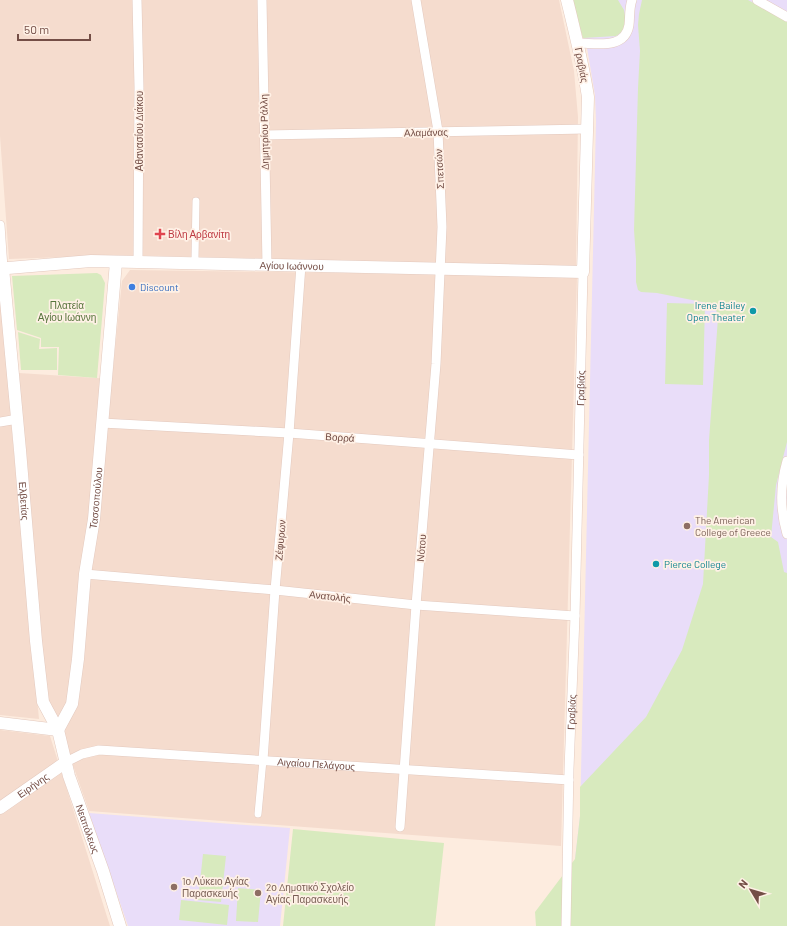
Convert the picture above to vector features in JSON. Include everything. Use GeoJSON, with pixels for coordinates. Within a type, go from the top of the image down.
{"type":"FeatureCollection","features":[{"type":"Feature","properties":{"kind":"street","name":"Αθανασίου Διάκου"},"geometry":{"type":"LineString","coordinates":[[136,0],[139,87],[138,262]]}},
{"type":"Feature","properties":{"kind":"street","name":"Δημητρίου Ράλλη"},"geometry":{"type":"LineString","coordinates":[[262,0],[267,265]]}},
{"type":"Feature","properties":{"kind":"street","name":"Σπετσών"},"geometry":{"type":"LineString","coordinates":[[416,0],[438,131],[442,227],[441,268]]}},
{"type":"Feature","properties":{"kind":"street","name":"Γραβιάς"},"geometry":{"type":"LineString","coordinates":[[566,926],[588,97],[578,43],[567,0]]}},
{"type":"Feature","properties":{"kind":"street"},"geometry":{"type":"LineString","coordinates":[[578,43],[608,44],[619,41],[626,34],[628,28],[630,5],[632,0]]}},
{"type":"Feature","properties":{"kind":"street"},"geometry":{"type":"LineString","coordinates":[[757,0],[787,17]]}},
{"type":"Feature","properties":{"kind":"street","name":"Αλαμάνας"},"geometry":{"type":"LineString","coordinates":[[264,135],[587,129]]}},
{"type":"Feature","properties":{"kind":"street"},"geometry":{"type":"LineString","coordinates":[[195,258],[196,201]]}},
{"type":"Feature","properties":{"kind":"street"},"geometry":{"type":"LineString","coordinates":[[0,225],[1,268]]}},
{"type":"Feature","properties":{"kind":"street","name":"Αγίου Ιωάννου"},"geometry":{"type":"LineString","coordinates":[[1,268],[90,262],[138,262],[583,272]]}},
{"type":"Feature","properties":{"kind":"street","name":"Τασσοπούλου"},"geometry":{"type":"LineString","coordinates":[[58,730],[72,704],[78,659],[85,574],[94,519],[116,262]]}},
{"type":"Feature","properties":{"kind":"street","name":"Ζέφυρων"},"geometry":{"type":"LineString","coordinates":[[258,814],[290,433],[301,265]]}},
{"type":"Feature","properties":{"kind":"street","name":"Ελβετίας"},"geometry":{"type":"LineString","coordinates":[[1,268],[18,419],[36,641],[43,702],[58,730]]}},
{"type":"Feature","properties":{"kind":"street","name":"Νότου"},"geometry":{"type":"LineString","coordinates":[[400,827],[416,605],[436,364],[441,268]]}},
{"type":"Feature","properties":{"kind":"street"},"geometry":{"type":"LineString","coordinates":[[0,422],[18,419]]}},
{"type":"Feature","properties":{"kind":"street","name":"Βορρά"},"geometry":{"type":"LineString","coordinates":[[102,423],[290,433],[579,455]]}},
{"type":"Feature","properties":{"kind":"street"},"geometry":{"type":"LineString","coordinates":[[787,461],[784,471],[782,515],[787,534]]}},
{"type":"Feature","properties":{"kind":"street","name":"Ανατολής"},"geometry":{"type":"LineString","coordinates":[[85,574],[276,590],[416,605],[575,616]]}},
{"type":"Feature","properties":{"kind":"street"},"geometry":{"type":"LineString","coordinates":[[0,723],[58,730]]}},
{"type":"Feature","properties":{"kind":"street","name":"Νεαπόλεως"},"geometry":{"type":"LineString","coordinates":[[58,730],[69,776],[103,871],[120,926]]}},
{"type":"Feature","properties":{"kind":"street","name":"Αιγαίου Πελάγους"},"geometry":{"type":"LineString","coordinates":[[66,762],[82,754],[99,750],[569,780]]}},
{"type":"Feature","properties":{"kind":"street","name":"Ειρήνης"},"geometry":{"type":"LineString","coordinates":[[0,808],[66,762]]}},
{"type":"Feature","properties":{"kind":"shaded area"},"geometry":{"type":"Polygon","coordinates":[[[0,0],[559,0],[574,71],[578,117],[576,266],[122,255],[9,259],[0,136],[0,0]]]}},
{"type":"Feature","properties":{"kind":"shaded area","name":"The American College of Greece"},"geometry":{"type":"Polygon","coordinates":[[[572,0],[787,0],[787,865],[575,859],[580,816],[596,121],[595,95],[587,48],[572,0]]]}},
{"type":"Feature","properties":{"kind":"shaded area"},"geometry":{"type":"Polygon","coordinates":[[[130,270],[577,276],[561,846],[89,811],[61,731],[46,696],[19,373],[112,379],[122,281],[130,270]]]}},
{"type":"Feature","properties":{"kind":"shaded area"},"geometry":{"type":"Polygon","coordinates":[[[0,290],[12,432],[39,719],[0,715],[0,290]]]}},
{"type":"Feature","properties":{"kind":"shaded area"},"geometry":{"type":"Polygon","coordinates":[[[0,730],[50,736],[110,926],[0,926],[0,730]]]}},
{"type":"Feature","properties":{"kind":"shaded area","name":"1ο Λύκειο Αγίας Παρασκευής"},"geometry":{"type":"Polygon","coordinates":[[[89,813],[290,828],[280,926],[128,926],[89,813]]]}},
{"type":"Feature","properties":{"kind":"green space"},"geometry":{"type":"Polygon","coordinates":[[[571,0],[618,0],[624,10],[626,22],[623,31],[616,36],[583,38],[571,0]]]}},
{"type":"Feature","properties":{"kind":"green space","name":"The American College of Greece"},"geometry":{"type":"Polygon","coordinates":[[[642,0],[748,0],[787,21],[787,442],[776,485],[771,537],[778,542],[784,572],[787,573],[787,926],[536,926],[535,912],[575,859],[580,816],[580,787],[646,717],[682,650],[703,584],[709,475],[709,440],[718,318],[715,309],[710,304],[657,293],[641,292],[638,290],[636,282],[634,230],[640,51],[638,25],[642,0]]]}},
{"type":"Feature","properties":{"kind":"green space","name":"Πλατεία Αγίου Ιωάννη"},"geometry":{"type":"Polygon","coordinates":[[[97,273],[101,275],[105,283],[97,378],[58,375],[59,347],[41,347],[41,338],[17,330],[12,276],[97,273]]]}},
{"type":"Feature","properties":{"kind":"green space"},"geometry":{"type":"Polygon","coordinates":[[[667,303],[705,304],[703,385],[665,384],[667,303]]]}},
{"type":"Feature","properties":{"kind":"green space"},"geometry":{"type":"Polygon","coordinates":[[[18,332],[40,339],[39,349],[57,348],[57,370],[21,370],[18,332]]]}},
{"type":"Feature","properties":{"kind":"green space"},"geometry":{"type":"Polygon","coordinates":[[[293,829],[444,843],[435,926],[283,926],[293,829]]]}},
{"type":"Feature","properties":{"kind":"green space"},"geometry":{"type":"Polygon","coordinates":[[[203,854],[226,856],[221,902],[198,900],[203,854]]]}},
{"type":"Feature","properties":{"kind":"green space"},"geometry":{"type":"Polygon","coordinates":[[[238,888],[261,890],[258,922],[236,921],[238,888]]]}},
{"type":"Feature","properties":{"kind":"green space"},"geometry":{"type":"Polygon","coordinates":[[[181,900],[229,905],[227,925],[179,920],[181,900]]]}},
{"type":"Feature","properties":{"kind":"place","name":"Βίλη Αρβανίτη"},"geometry":{"type":"Point","coordinates":[160,234]}},
{"type":"Feature","properties":{"kind":"place","name":"Discount"},"geometry":{"type":"Point","coordinates":[132,287]}},
{"type":"Feature","properties":{"kind":"place","name":"Irene Bailey Open Theater"},"geometry":{"type":"Point","coordinates":[753,311]}},
{"type":"Feature","properties":{"kind":"place","name":"The American College of Greece"},"geometry":{"type":"Point","coordinates":[687,526]}},
{"type":"Feature","properties":{"kind":"place","name":"Pierce College"},"geometry":{"type":"Point","coordinates":[656,564]}},
{"type":"Feature","properties":{"kind":"place","name":"1ο Λύκειο Αγίας Παρασκευής"},"geometry":{"type":"Point","coordinates":[174,887]}},
{"type":"Feature","properties":{"kind":"place","name":"2ο Δημοτικό Σχολείο Αγίας Παρασκευής"},"geometry":{"type":"Point","coordinates":[258,893]}}]}
